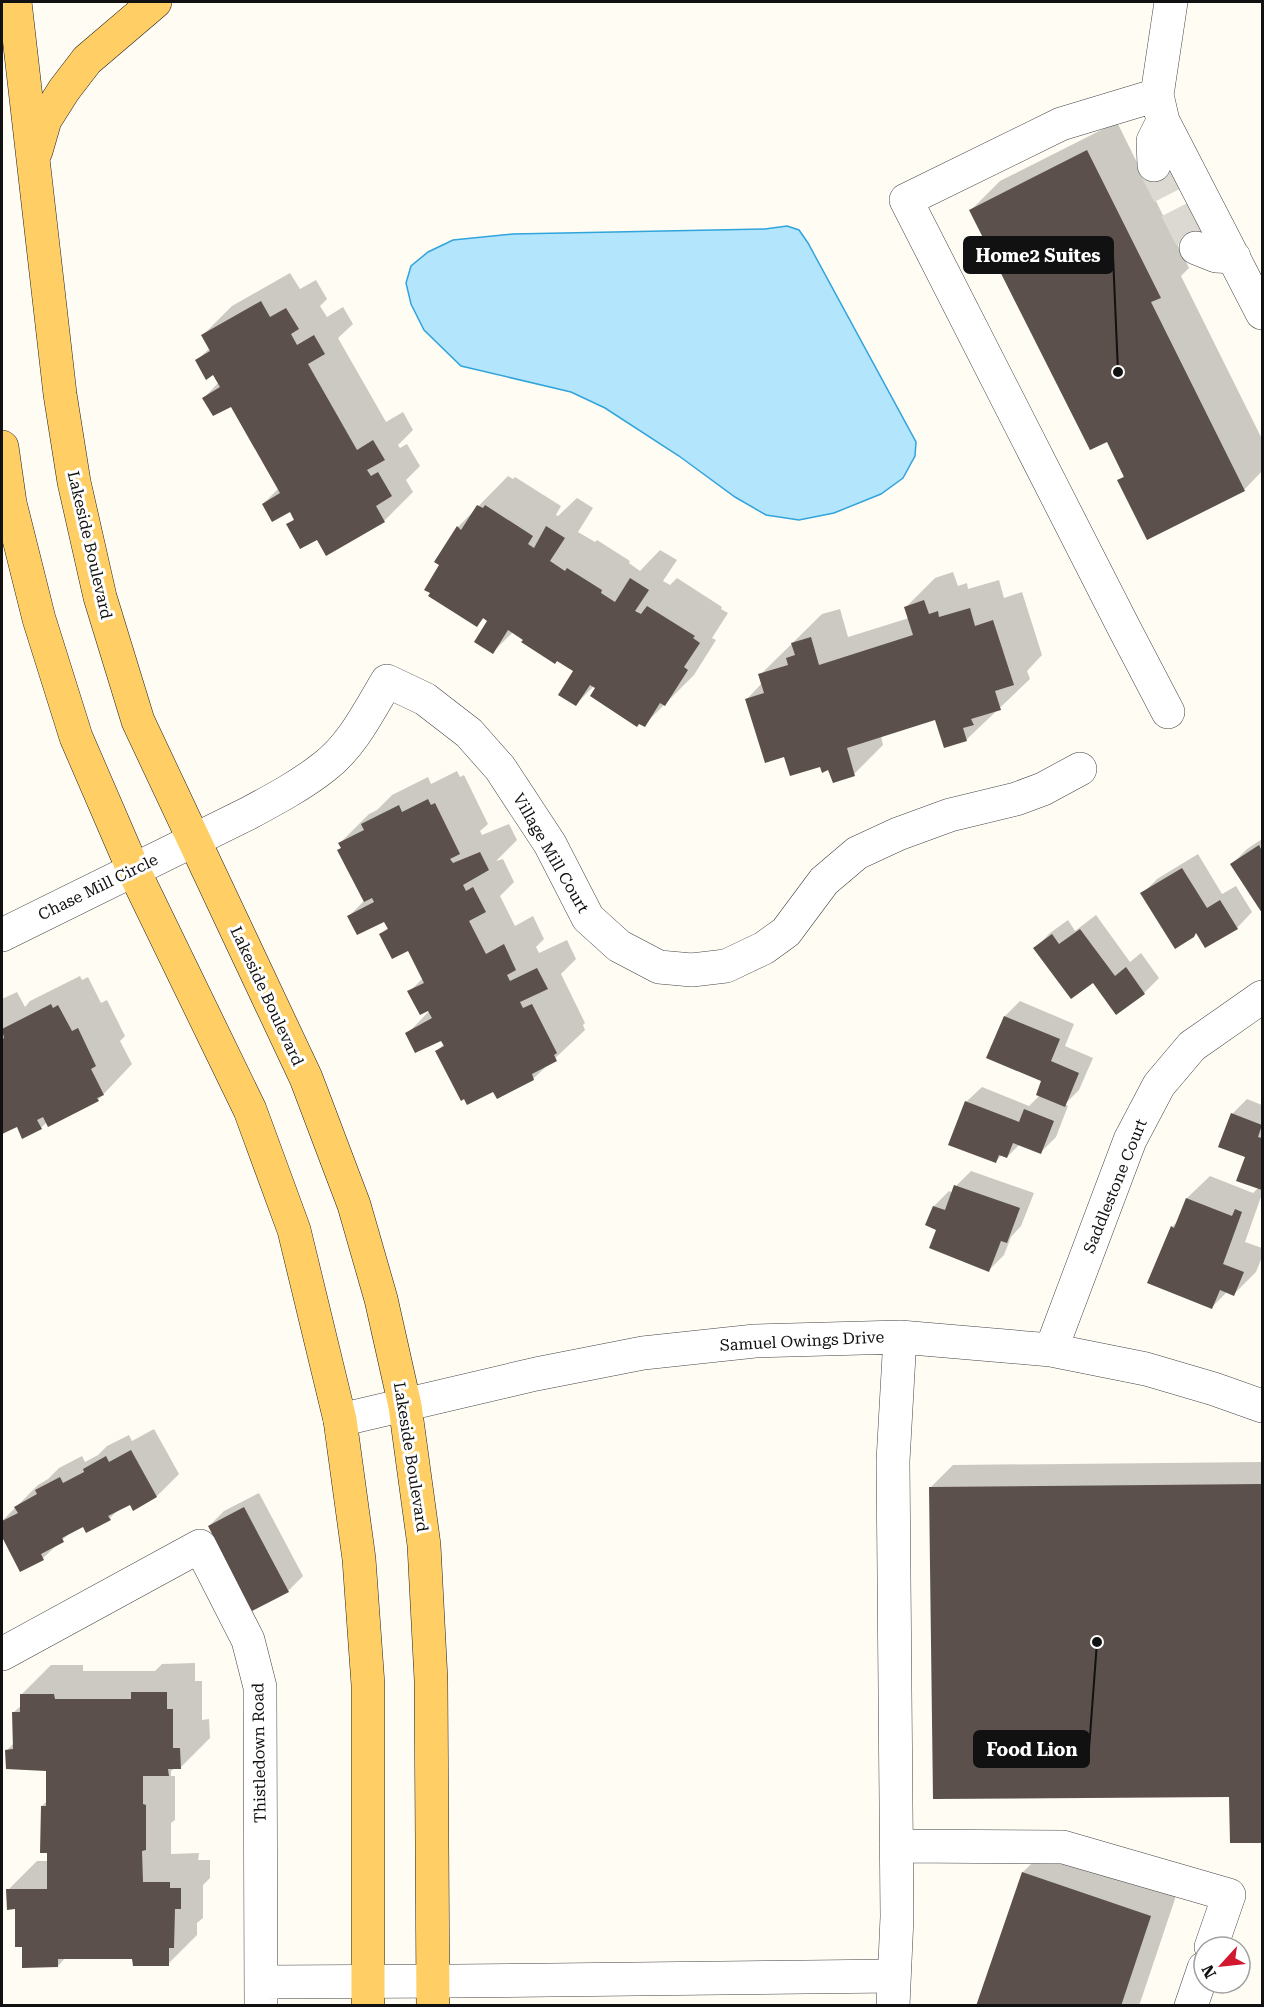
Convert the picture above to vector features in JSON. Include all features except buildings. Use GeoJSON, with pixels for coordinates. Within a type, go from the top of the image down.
{"type":"FeatureCollection","features":[{"type":"Feature","properties":{"kind":"main road","name":"Lakeside Boulevard"},"geometry":{"type":"LineString","coordinates":[[15,2],[60,394],[74,482],[98,586],[138,721],[306,1078],[350,1194],[381,1299],[405,1406],[424,1545],[431,1680],[433,1994]]}},
{"type":"Feature","properties":{"kind":"main road"},"geometry":{"type":"LineString","coordinates":[[33,162],[45,120],[64,90],[87,60],[155,2]]}},
{"type":"Feature","properties":{"kind":"main road"},"geometry":{"type":"LineString","coordinates":[[2,447],[10,503],[42,629],[76,737],[133,869],[250,1110],[294,1230],[340,1420],[359,1559],[368,1684],[368,1994]]}},
{"type":"Feature","properties":{"kind":"street"},"geometry":{"type":"LineString","coordinates":[[1154,165],[1154,141],[1160,108],[1171,2]]}},
{"type":"Feature","properties":{"kind":"street"},"geometry":{"type":"LineString","coordinates":[[1160,108],[1263,313]]}},
{"type":"Feature","properties":{"kind":"street"},"geometry":{"type":"LineString","coordinates":[[1160,108],[1061,124],[906,200],[1168,712]]}},
{"type":"Feature","properties":{"kind":"street"},"geometry":{"type":"LineString","coordinates":[[1196,248],[1216,256],[1234,257]]}},
{"type":"Feature","properties":{"kind":"street","name":"Village Mill Court"},"geometry":{"type":"LineString","coordinates":[[194,839],[249,813],[326,766],[355,734],[387,681],[425,699],[469,733],[500,768],[550,844],[588,918],[619,946],[659,967],[692,970],[726,966],[764,948],[786,932],[824,881],[857,853],[898,834],[950,815],[1017,799],[1043,789],[1080,769]]}},
{"type":"Feature","properties":{"kind":"street","name":"Chase Mill Circle"},"geometry":{"type":"LineString","coordinates":[[2,935],[194,839]]}},
{"type":"Feature","properties":{"kind":"street","name":"Saddlestone Court"},"geometry":{"type":"LineString","coordinates":[[1051,1350],[1130,1140],[1159,1085],[1192,1046],[1263,997]]}},
{"type":"Feature","properties":{"kind":"street"},"geometry":{"type":"LineString","coordinates":[[893,1991],[897,1917],[893,1461],[900,1337]]}},
{"type":"Feature","properties":{"kind":"street","name":"Samuel Owings Drive"},"geometry":{"type":"LineString","coordinates":[[340,1420],[536,1374],[643,1353],[755,1341],[900,1337],[1051,1350],[1146,1369],[1263,1406]]}},
{"type":"Feature","properties":{"kind":"street","name":"Thistledown Road"},"geometry":{"type":"LineString","coordinates":[[2,1654],[200,1546],[248,1640],[260,1687],[261,1994],[893,1991]]}},
{"type":"Feature","properties":{"kind":"street"},"geometry":{"type":"LineString","coordinates":[[896,1846],[1064,1847],[1229,1895],[1215,1935]]}},
{"type":"Feature","properties":{"kind":"water"},"geometry":{"type":"Polygon","coordinates":[[[787,226],[799,230],[808,243],[916,442],[915,456],[903,478],[881,494],[834,513],[799,520],[766,515],[735,497],[679,456],[605,408],[571,392],[461,366],[424,330],[411,304],[406,283],[411,266],[428,252],[453,240],[513,234],[765,229],[787,226]]]}},
{"type":"Feature","properties":{"kind":"tunnel"},"geometry":{"type":"LineString","coordinates":[[1154,165],[1196,248]]}},
{"type":"Feature","properties":{"kind":"place","name":"Home2 Suites"},"geometry":{"type":"Point","coordinates":[1118,372]}},
{"type":"Feature","properties":{"kind":"place","name":"Food Lion"},"geometry":{"type":"Point","coordinates":[1097,1642]}}]}
